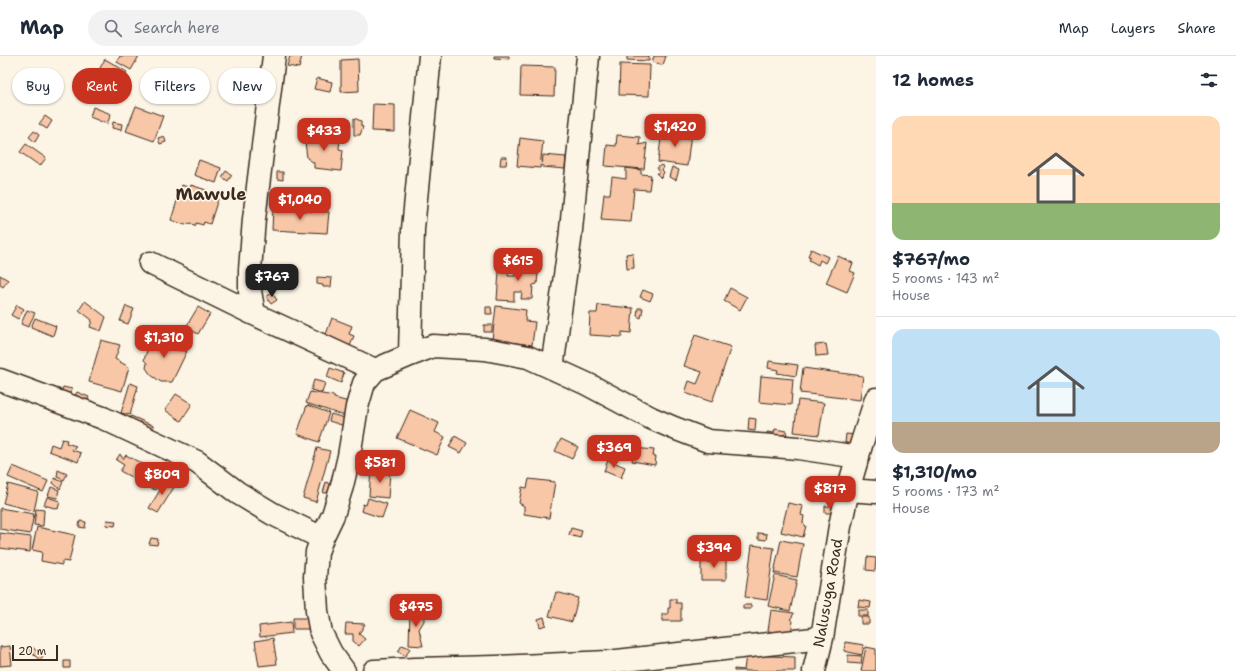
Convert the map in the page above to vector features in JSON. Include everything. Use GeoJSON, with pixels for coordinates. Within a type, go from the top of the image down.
{"type":"FeatureCollection","features":[{"type":"Feature","properties":{"kind":"street"},"geometry":{"type":"LineString","coordinates":[[254,314],[250,291],[250,270],[254,219],[274,56]]}},
{"type":"Feature","properties":{"kind":"street"},"geometry":{"type":"LineString","coordinates":[[410,355],[413,230],[430,56]]}},
{"type":"Feature","properties":{"kind":"street"},"geometry":{"type":"LineString","coordinates":[[552,368],[570,240],[588,56]]}},
{"type":"Feature","properties":{"kind":"street"},"geometry":{"type":"LineString","coordinates":[[150,263],[254,314],[375,370]]}},
{"type":"Feature","properties":{"kind":"street"},"geometry":{"type":"LineString","coordinates":[[344,671],[331,653],[321,633],[315,577],[317,552],[322,538],[334,515],[349,456],[357,408],[364,383],[375,370],[410,355],[434,346],[485,349],[528,357],[587,384],[651,418],[708,441],[798,448],[858,457]]}},
{"type":"Feature","properties":{"kind":"street"},"geometry":{"type":"LineString","coordinates":[[0,380],[103,418],[197,462],[238,493],[273,514],[322,538]]}},
{"type":"Feature","properties":{"kind":"street","name":"Nalusuga Road"},"geometry":{"type":"LineString","coordinates":[[814,671],[822,638],[837,540],[848,490],[876,399]]}},
{"type":"Feature","properties":{"kind":"street"},"geometry":{"type":"LineString","coordinates":[[848,490],[876,492]]}},
{"type":"Feature","properties":{"kind":"street"},"geometry":{"type":"LineString","coordinates":[[374,671],[608,662],[822,638]]}},
{"type":"Feature","properties":{"kind":"building"},"geometry":{"type":"Polygon","coordinates":[[[120,56],[139,56],[132,68],[128,68],[117,62],[120,56]]]}},
{"type":"Feature","properties":{"kind":"building"},"geometry":{"type":"Polygon","coordinates":[[[290,56],[302,56],[299,68],[287,66],[290,56]]]}},
{"type":"Feature","properties":{"kind":"building"},"geometry":{"type":"Polygon","coordinates":[[[494,56],[509,56],[509,59],[494,58],[494,56]]]}},
{"type":"Feature","properties":{"kind":"building"},"geometry":{"type":"Polygon","coordinates":[[[627,56],[649,56],[649,61],[627,60],[627,56]]]}},
{"type":"Feature","properties":{"kind":"building"},"geometry":{"type":"Polygon","coordinates":[[[654,56],[666,56],[663,65],[652,62],[654,56]]]}},
{"type":"Feature","properties":{"kind":"building"},"geometry":{"type":"Polygon","coordinates":[[[105,59],[120,68],[100,68],[105,59]]]}},
{"type":"Feature","properties":{"kind":"building"},"geometry":{"type":"Polygon","coordinates":[[[358,59],[359,91],[341,92],[341,60],[358,59]]]}},
{"type":"Feature","properties":{"kind":"building"},"geometry":{"type":"Polygon","coordinates":[[[620,64],[650,65],[649,96],[619,95],[620,64]]]}},
{"type":"Feature","properties":{"kind":"building"},"geometry":{"type":"Polygon","coordinates":[[[521,66],[555,67],[554,96],[520,95],[521,66]]]}},
{"type":"Feature","properties":{"kind":"building"},"geometry":{"type":"Polygon","coordinates":[[[317,78],[332,82],[330,92],[314,89],[317,78]]]}},
{"type":"Feature","properties":{"kind":"building"},"geometry":{"type":"Polygon","coordinates":[[[373,104],[395,105],[395,132],[372,131],[373,104]]]}},
{"type":"Feature","properties":{"kind":"building"},"geometry":{"type":"Polygon","coordinates":[[[136,106],[163,116],[154,141],[126,131],[136,106]]]}},
{"type":"Feature","properties":{"kind":"building"},"geometry":{"type":"Polygon","coordinates":[[[93,107],[111,114],[107,124],[90,117],[93,107]]]}},
{"type":"Feature","properties":{"kind":"building"},"geometry":{"type":"Polygon","coordinates":[[[45,116],[52,121],[47,129],[39,124],[45,116]]]}},
{"type":"Feature","properties":{"kind":"building"},"geometry":{"type":"Polygon","coordinates":[[[354,118],[361,121],[361,126],[363,127],[360,135],[354,135],[354,118]]]}},
{"type":"Feature","properties":{"kind":"building"},"geometry":{"type":"Polygon","coordinates":[[[113,122],[122,124],[121,130],[112,128],[113,122]]]}},
{"type":"Feature","properties":{"kind":"building"},"geometry":{"type":"Polygon","coordinates":[[[662,130],[691,133],[687,166],[658,162],[662,130]]]}},
{"type":"Feature","properties":{"kind":"building"},"geometry":{"type":"Polygon","coordinates":[[[34,131],[39,135],[35,142],[29,137],[34,131]]]}},
{"type":"Feature","properties":{"kind":"building"},"geometry":{"type":"Polygon","coordinates":[[[304,134],[340,138],[339,149],[343,150],[341,171],[314,168],[314,163],[307,158],[304,134]]]}},
{"type":"Feature","properties":{"kind":"building"},"geometry":{"type":"Polygon","coordinates":[[[617,135],[640,137],[639,145],[647,143],[644,169],[605,166],[607,145],[616,146],[617,135]]]}},
{"type":"Feature","properties":{"kind":"building"},"geometry":{"type":"Polygon","coordinates":[[[164,136],[166,142],[160,144],[158,138],[164,136]]]}},
{"type":"Feature","properties":{"kind":"building"},"geometry":{"type":"Polygon","coordinates":[[[520,138],[543,141],[540,168],[517,166],[520,138]]]}},
{"type":"Feature","properties":{"kind":"building"},"geometry":{"type":"Polygon","coordinates":[[[26,144],[46,158],[40,166],[20,152],[26,144]]]}},
{"type":"Feature","properties":{"kind":"building"},"geometry":{"type":"Polygon","coordinates":[[[543,155],[566,157],[565,169],[542,167],[543,155]]]}},
{"type":"Feature","properties":{"kind":"building"},"geometry":{"type":"Polygon","coordinates":[[[501,157],[507,157],[506,165],[500,165],[501,157]]]}},
{"type":"Feature","properties":{"kind":"building"},"geometry":{"type":"Polygon","coordinates":[[[199,160],[221,168],[216,183],[194,175],[199,160]]]}},
{"type":"Feature","properties":{"kind":"building"},"geometry":{"type":"Polygon","coordinates":[[[661,165],[664,167],[662,170],[664,172],[661,178],[657,174],[659,171],[657,168],[661,165]]]}},
{"type":"Feature","properties":{"kind":"building"},"geometry":{"type":"Polygon","coordinates":[[[672,167],[679,170],[676,180],[669,177],[672,167]]]}},
{"type":"Feature","properties":{"kind":"building"},"geometry":{"type":"Polygon","coordinates":[[[626,168],[641,170],[641,174],[651,175],[649,190],[634,189],[631,222],[601,220],[604,194],[610,194],[612,177],[626,179],[626,168]]]}},
{"type":"Feature","properties":{"kind":"building"},"geometry":{"type":"Polygon","coordinates":[[[226,171],[232,175],[228,181],[222,177],[226,171]]]}},
{"type":"Feature","properties":{"kind":"building"},"geometry":{"type":"Polygon","coordinates":[[[277,172],[283,172],[283,180],[277,179],[277,172]]]}},
{"type":"Feature","properties":{"kind":"building"},"geometry":{"type":"Polygon","coordinates":[[[182,185],[190,188],[191,185],[206,190],[205,194],[218,199],[210,224],[204,222],[203,225],[196,223],[195,227],[191,223],[185,225],[171,220],[182,185]]]}},
{"type":"Feature","properties":{"kind":"building"},"geometry":{"type":"Polygon","coordinates":[[[273,209],[329,212],[327,233],[272,230],[273,209]]]}},
{"type":"Feature","properties":{"kind":"building"},"geometry":{"type":"Polygon","coordinates":[[[811,249],[828,257],[825,263],[820,260],[818,265],[809,260],[811,257],[808,256],[811,249]]]}},
{"type":"Feature","properties":{"kind":"building"},"geometry":{"type":"Polygon","coordinates":[[[633,253],[634,268],[627,269],[626,254],[633,253]]]}},
{"type":"Feature","properties":{"kind":"building"},"geometry":{"type":"Polygon","coordinates":[[[838,256],[853,263],[850,271],[855,273],[847,292],[826,283],[838,256]]]}},
{"type":"Feature","properties":{"kind":"building"},"geometry":{"type":"Polygon","coordinates":[[[525,261],[539,262],[537,284],[533,285],[532,299],[521,299],[522,292],[514,292],[514,301],[497,300],[499,271],[509,271],[508,276],[515,276],[515,265],[524,266],[525,261]]]}},
{"type":"Feature","properties":{"kind":"building"},"geometry":{"type":"Polygon","coordinates":[[[0,275],[8,280],[3,287],[0,285],[0,275]]]}},
{"type":"Feature","properties":{"kind":"building"},"geometry":{"type":"Polygon","coordinates":[[[317,277],[332,278],[331,287],[323,287],[323,285],[317,284],[317,277]]]}},
{"type":"Feature","properties":{"kind":"building"},"geometry":{"type":"Polygon","coordinates":[[[730,288],[747,297],[740,310],[724,301],[730,288]]]}},
{"type":"Feature","properties":{"kind":"building"},"geometry":{"type":"Polygon","coordinates":[[[643,290],[653,294],[650,301],[640,297],[643,290]]]}},
{"type":"Feature","properties":{"kind":"building"},"geometry":{"type":"Polygon","coordinates":[[[272,293],[277,300],[271,304],[266,297],[272,293]]]}},
{"type":"Feature","properties":{"kind":"building"},"geometry":{"type":"Polygon","coordinates":[[[85,301],[106,317],[101,331],[90,327],[92,320],[79,310],[85,301]]]}},
{"type":"Feature","properties":{"kind":"building"},"geometry":{"type":"Polygon","coordinates":[[[17,305],[24,309],[18,319],[11,315],[17,305]]]}},
{"type":"Feature","properties":{"kind":"building"},"geometry":{"type":"Polygon","coordinates":[[[598,305],[633,308],[631,333],[622,332],[622,337],[589,335],[590,313],[597,313],[598,305]]]}},
{"type":"Feature","properties":{"kind":"building"},"geometry":{"type":"Polygon","coordinates":[[[126,306],[134,309],[128,324],[120,321],[126,306]]]}},
{"type":"Feature","properties":{"kind":"building"},"geometry":{"type":"Polygon","coordinates":[[[496,306],[526,310],[525,321],[535,322],[532,345],[492,340],[496,306]]]}},
{"type":"Feature","properties":{"kind":"building"},"geometry":{"type":"Polygon","coordinates":[[[198,307],[210,314],[198,334],[186,327],[198,307]]]}},
{"type":"Feature","properties":{"kind":"building"},"geometry":{"type":"Polygon","coordinates":[[[486,307],[491,307],[492,314],[486,314],[486,307]]]}},
{"type":"Feature","properties":{"kind":"building"},"geometry":{"type":"Polygon","coordinates":[[[638,308],[643,308],[641,318],[637,316],[638,308]]]}},
{"type":"Feature","properties":{"kind":"building"},"geometry":{"type":"Polygon","coordinates":[[[27,310],[35,313],[28,327],[21,324],[27,310]]]}},
{"type":"Feature","properties":{"kind":"building"},"geometry":{"type":"Polygon","coordinates":[[[35,318],[56,326],[53,336],[31,327],[35,318]]]}},
{"type":"Feature","properties":{"kind":"building"},"geometry":{"type":"Polygon","coordinates":[[[332,318],[352,326],[349,334],[354,336],[350,346],[325,337],[332,318]]]}},
{"type":"Feature","properties":{"kind":"building"},"geometry":{"type":"Polygon","coordinates":[[[484,325],[492,325],[492,332],[484,332],[484,325]]]}},
{"type":"Feature","properties":{"kind":"building"},"geometry":{"type":"Polygon","coordinates":[[[695,335],[731,347],[712,402],[685,393],[689,381],[697,384],[702,372],[684,366],[695,335]]]}},
{"type":"Feature","properties":{"kind":"building"},"geometry":{"type":"Polygon","coordinates":[[[151,338],[162,341],[170,339],[180,345],[177,350],[187,351],[172,382],[161,382],[151,375],[146,368],[147,363],[144,360],[151,338]]]}},
{"type":"Feature","properties":{"kind":"building"},"geometry":{"type":"Polygon","coordinates":[[[101,340],[120,345],[115,359],[129,367],[122,391],[89,382],[101,340]]]}},
{"type":"Feature","properties":{"kind":"building"},"geometry":{"type":"Polygon","coordinates":[[[826,344],[828,355],[816,356],[815,345],[826,344]]]}},
{"type":"Feature","properties":{"kind":"building"},"geometry":{"type":"Polygon","coordinates":[[[769,361],[798,365],[796,376],[777,373],[778,370],[768,368],[769,361]]]}},
{"type":"Feature","properties":{"kind":"building"},"geometry":{"type":"Polygon","coordinates":[[[330,368],[344,373],[341,383],[327,377],[330,368]]]}},
{"type":"Feature","properties":{"kind":"building"},"geometry":{"type":"Polygon","coordinates":[[[803,368],[863,376],[860,400],[800,393],[803,368]]]}},
{"type":"Feature","properties":{"kind":"building"},"geometry":{"type":"Polygon","coordinates":[[[761,376],[793,379],[791,405],[759,402],[761,376]]]}},
{"type":"Feature","properties":{"kind":"building"},"geometry":{"type":"Polygon","coordinates":[[[314,380],[325,383],[322,393],[311,390],[314,380]]]}},
{"type":"Feature","properties":{"kind":"building"},"geometry":{"type":"Polygon","coordinates":[[[130,383],[138,386],[130,415],[121,413],[130,383]]]}},
{"type":"Feature","properties":{"kind":"building"},"geometry":{"type":"Polygon","coordinates":[[[63,387],[72,389],[69,397],[61,394],[63,387]]]}},
{"type":"Feature","properties":{"kind":"building"},"geometry":{"type":"Polygon","coordinates":[[[77,392],[89,397],[86,403],[74,398],[77,392]]]}},
{"type":"Feature","properties":{"kind":"building"},"geometry":{"type":"Polygon","coordinates":[[[310,392],[334,396],[334,398],[357,404],[354,419],[306,403],[310,392]]]}},
{"type":"Feature","properties":{"kind":"building"},"geometry":{"type":"Polygon","coordinates":[[[176,394],[192,404],[181,421],[165,410],[176,394]]]}},
{"type":"Feature","properties":{"kind":"building"},"geometry":{"type":"Polygon","coordinates":[[[798,400],[824,403],[819,435],[794,432],[798,400]]]}},
{"type":"Feature","properties":{"kind":"building"},"geometry":{"type":"Polygon","coordinates":[[[307,405],[329,413],[319,442],[297,434],[307,405]]]}},
{"type":"Feature","properties":{"kind":"building"},"geometry":{"type":"Polygon","coordinates":[[[410,410],[439,423],[435,432],[445,437],[437,455],[397,438],[410,410]]]}},
{"type":"Feature","properties":{"kind":"building"},"geometry":{"type":"Polygon","coordinates":[[[331,414],[354,421],[351,428],[329,421],[331,414]]]}},
{"type":"Feature","properties":{"kind":"building"},"geometry":{"type":"Polygon","coordinates":[[[131,416],[154,426],[151,433],[128,422],[131,416]]]}},
{"type":"Feature","properties":{"kind":"building"},"geometry":{"type":"Polygon","coordinates":[[[749,418],[756,419],[755,431],[748,430],[749,418]]]}},
{"type":"Feature","properties":{"kind":"building"},"geometry":{"type":"Polygon","coordinates":[[[775,429],[786,431],[787,435],[784,434],[783,437],[767,435],[767,432],[774,433],[775,429]]]}},
{"type":"Feature","properties":{"kind":"building"},"geometry":{"type":"Polygon","coordinates":[[[846,434],[856,435],[852,444],[845,443],[846,434]]]}},
{"type":"Feature","properties":{"kind":"building"},"geometry":{"type":"Polygon","coordinates":[[[455,436],[467,443],[461,453],[449,447],[455,436]]]}},
{"type":"Feature","properties":{"kind":"building"},"geometry":{"type":"Polygon","coordinates":[[[62,439],[67,440],[66,443],[76,446],[72,450],[81,453],[78,462],[49,451],[51,444],[59,447],[62,439]]]}},
{"type":"Feature","properties":{"kind":"building"},"geometry":{"type":"Polygon","coordinates":[[[561,439],[578,447],[572,459],[555,451],[561,439]]]}},
{"type":"Feature","properties":{"kind":"building"},"geometry":{"type":"Polygon","coordinates":[[[317,448],[330,451],[316,502],[303,498],[317,448]]]}},
{"type":"Feature","properties":{"kind":"building"},"geometry":{"type":"Polygon","coordinates":[[[634,448],[654,450],[653,456],[656,456],[655,465],[632,461],[634,448]]]}},
{"type":"Feature","properties":{"kind":"building"},"geometry":{"type":"Polygon","coordinates":[[[120,454],[123,459],[126,455],[148,467],[141,480],[145,482],[151,471],[163,477],[155,490],[120,471],[124,465],[116,460],[120,454]]]}},
{"type":"Feature","properties":{"kind":"building"},"geometry":{"type":"Polygon","coordinates":[[[608,460],[625,467],[621,478],[604,471],[608,460]]]}},
{"type":"Feature","properties":{"kind":"building"},"geometry":{"type":"Polygon","coordinates":[[[13,466],[48,481],[43,492],[8,477],[13,466]]]}},
{"type":"Feature","properties":{"kind":"building"},"geometry":{"type":"Polygon","coordinates":[[[58,470],[67,474],[64,480],[57,477],[58,470]]]}},
{"type":"Feature","properties":{"kind":"building"},"geometry":{"type":"Polygon","coordinates":[[[371,470],[390,472],[388,498],[369,496],[371,470]]]}},
{"type":"Feature","properties":{"kind":"building"},"geometry":{"type":"Polygon","coordinates":[[[54,478],[63,482],[60,489],[53,483],[54,478]]]}},
{"type":"Feature","properties":{"kind":"building"},"geometry":{"type":"Polygon","coordinates":[[[167,479],[176,484],[158,513],[149,508],[167,479]]]}},
{"type":"Feature","properties":{"kind":"building"},"geometry":{"type":"Polygon","coordinates":[[[529,479],[555,482],[549,518],[524,514],[524,506],[519,503],[522,487],[527,488],[529,479]]]}},
{"type":"Feature","properties":{"kind":"building"},"geometry":{"type":"Polygon","coordinates":[[[331,480],[334,481],[336,492],[323,493],[326,482],[330,484],[331,480]]]}},
{"type":"Feature","properties":{"kind":"building"},"geometry":{"type":"Polygon","coordinates":[[[8,484],[38,492],[34,511],[3,503],[8,484]]]}},
{"type":"Feature","properties":{"kind":"building"},"geometry":{"type":"Polygon","coordinates":[[[51,487],[59,490],[57,498],[48,496],[51,487]]]}},
{"type":"Feature","properties":{"kind":"building"},"geometry":{"type":"Polygon","coordinates":[[[47,497],[60,501],[58,509],[44,505],[47,497]]]}},
{"type":"Feature","properties":{"kind":"building"},"geometry":{"type":"Polygon","coordinates":[[[368,498],[387,504],[382,518],[361,511],[363,504],[366,505],[368,498]]]}},
{"type":"Feature","properties":{"kind":"building"},"geometry":{"type":"Polygon","coordinates":[[[788,503],[803,506],[801,515],[804,516],[803,523],[806,526],[803,537],[781,532],[788,503]]]}},
{"type":"Feature","properties":{"kind":"building"},"geometry":{"type":"Polygon","coordinates":[[[825,506],[835,506],[835,513],[825,513],[825,506]]]}},
{"type":"Feature","properties":{"kind":"building"},"geometry":{"type":"Polygon","coordinates":[[[0,508],[34,514],[30,534],[0,529],[0,508]]]}},
{"type":"Feature","properties":{"kind":"building"},"geometry":{"type":"Polygon","coordinates":[[[36,509],[44,510],[43,526],[34,525],[36,509]]]}},
{"type":"Feature","properties":{"kind":"building"},"geometry":{"type":"Polygon","coordinates":[[[107,520],[116,521],[115,526],[106,525],[107,520]]]}},
{"type":"Feature","properties":{"kind":"building"},"geometry":{"type":"Polygon","coordinates":[[[80,521],[86,522],[85,528],[79,527],[80,521]]]}},
{"type":"Feature","properties":{"kind":"building"},"geometry":{"type":"Polygon","coordinates":[[[37,527],[75,535],[69,562],[62,561],[62,565],[41,561],[42,552],[32,550],[37,527]]]}},
{"type":"Feature","properties":{"kind":"building"},"geometry":{"type":"Polygon","coordinates":[[[571,528],[582,531],[580,538],[569,535],[571,528]]]}},
{"type":"Feature","properties":{"kind":"building"},"geometry":{"type":"Polygon","coordinates":[[[0,533],[31,537],[30,552],[0,548],[0,533]]]}},
{"type":"Feature","properties":{"kind":"building"},"geometry":{"type":"Polygon","coordinates":[[[758,533],[767,534],[766,540],[758,539],[758,533]]]}},
{"type":"Feature","properties":{"kind":"building"},"geometry":{"type":"Polygon","coordinates":[[[151,538],[158,539],[157,545],[149,544],[151,538]]]}},
{"type":"Feature","properties":{"kind":"building"},"geometry":{"type":"Polygon","coordinates":[[[781,540],[803,544],[797,577],[774,573],[781,540]]]}},
{"type":"Feature","properties":{"kind":"building"},"geometry":{"type":"Polygon","coordinates":[[[711,541],[719,543],[718,549],[709,547],[711,541]]]}},
{"type":"Feature","properties":{"kind":"building"},"geometry":{"type":"Polygon","coordinates":[[[752,545],[774,548],[767,600],[745,597],[752,545]]]}},
{"type":"Feature","properties":{"kind":"building"},"geometry":{"type":"Polygon","coordinates":[[[710,556],[726,556],[726,580],[701,580],[701,562],[710,562],[710,556]]]}},
{"type":"Feature","properties":{"kind":"building"},"geometry":{"type":"Polygon","coordinates":[[[867,557],[876,558],[875,571],[866,570],[867,557]]]}},
{"type":"Feature","properties":{"kind":"building"},"geometry":{"type":"Polygon","coordinates":[[[775,575],[797,580],[790,611],[768,606],[775,575]]]}},
{"type":"Feature","properties":{"kind":"building"},"geometry":{"type":"Polygon","coordinates":[[[556,592],[578,598],[572,622],[549,616],[556,592]]]}},
{"type":"Feature","properties":{"kind":"building"},"geometry":{"type":"Polygon","coordinates":[[[670,599],[676,599],[676,603],[681,603],[681,621],[662,621],[662,614],[668,614],[670,599]]]}},
{"type":"Feature","properties":{"kind":"building"},"geometry":{"type":"Polygon","coordinates":[[[859,600],[871,602],[870,608],[858,607],[859,600]]]}},
{"type":"Feature","properties":{"kind":"building"},"geometry":{"type":"Polygon","coordinates":[[[743,605],[751,605],[751,609],[743,609],[743,605]]]}},
{"type":"Feature","properties":{"kind":"building"},"geometry":{"type":"Polygon","coordinates":[[[771,610],[794,613],[790,619],[793,621],[791,634],[768,631],[771,610]]]}},
{"type":"Feature","properties":{"kind":"building"},"geometry":{"type":"Polygon","coordinates":[[[858,610],[868,610],[868,616],[858,616],[858,610]]]}},
{"type":"Feature","properties":{"kind":"building"},"geometry":{"type":"Polygon","coordinates":[[[410,611],[424,612],[424,621],[419,629],[423,646],[409,645],[410,611]]]}},
{"type":"Feature","properties":{"kind":"building"},"geometry":{"type":"Polygon","coordinates":[[[544,617],[546,625],[540,627],[538,619],[544,617]]]}},
{"type":"Feature","properties":{"kind":"building"},"geometry":{"type":"Polygon","coordinates":[[[861,617],[869,617],[869,624],[861,624],[861,617]]]}},
{"type":"Feature","properties":{"kind":"building"},"geometry":{"type":"Polygon","coordinates":[[[293,618],[313,618],[313,629],[293,629],[293,618]]]}},
{"type":"Feature","properties":{"kind":"building"},"geometry":{"type":"Polygon","coordinates":[[[291,622],[292,633],[260,637],[259,626],[291,622]]]}},
{"type":"Feature","properties":{"kind":"building"},"geometry":{"type":"Polygon","coordinates":[[[346,623],[365,624],[359,634],[365,639],[359,646],[353,641],[353,634],[345,634],[346,623]]]}},
{"type":"Feature","properties":{"kind":"building"},"geometry":{"type":"Polygon","coordinates":[[[273,638],[277,664],[259,666],[255,641],[273,638]]]}},
{"type":"Feature","properties":{"kind":"building"},"geometry":{"type":"Polygon","coordinates":[[[845,642],[864,645],[862,655],[844,651],[845,642]]]}},
{"type":"Feature","properties":{"kind":"building"},"geometry":{"type":"Polygon","coordinates":[[[402,645],[410,648],[406,656],[398,652],[402,645]]]}},
{"type":"Feature","properties":{"kind":"building"},"geometry":{"type":"Polygon","coordinates":[[[10,646],[12,665],[0,666],[0,647],[10,646]]]}},
{"type":"Feature","properties":{"kind":"building"},"geometry":{"type":"Polygon","coordinates":[[[32,647],[43,656],[40,660],[29,651],[32,647]]]}},
{"type":"Feature","properties":{"kind":"building"},"geometry":{"type":"Polygon","coordinates":[[[866,647],[876,649],[876,671],[861,671],[866,647]]]}},
{"type":"Feature","properties":{"kind":"building"},"geometry":{"type":"Polygon","coordinates":[[[746,655],[795,657],[795,671],[734,671],[734,669],[744,670],[746,655]]]}},
{"type":"Feature","properties":{"kind":"building"},"geometry":{"type":"Polygon","coordinates":[[[848,655],[862,656],[861,664],[848,663],[848,655]]]}},
{"type":"Feature","properties":{"kind":"building"},"geometry":{"type":"Polygon","coordinates":[[[64,661],[70,661],[70,668],[64,668],[64,661]]]}},
{"type":"Feature","properties":{"kind":"district","name":"Mawule"},"geometry":{"type":"Point","coordinates":[211,194]}}]}
